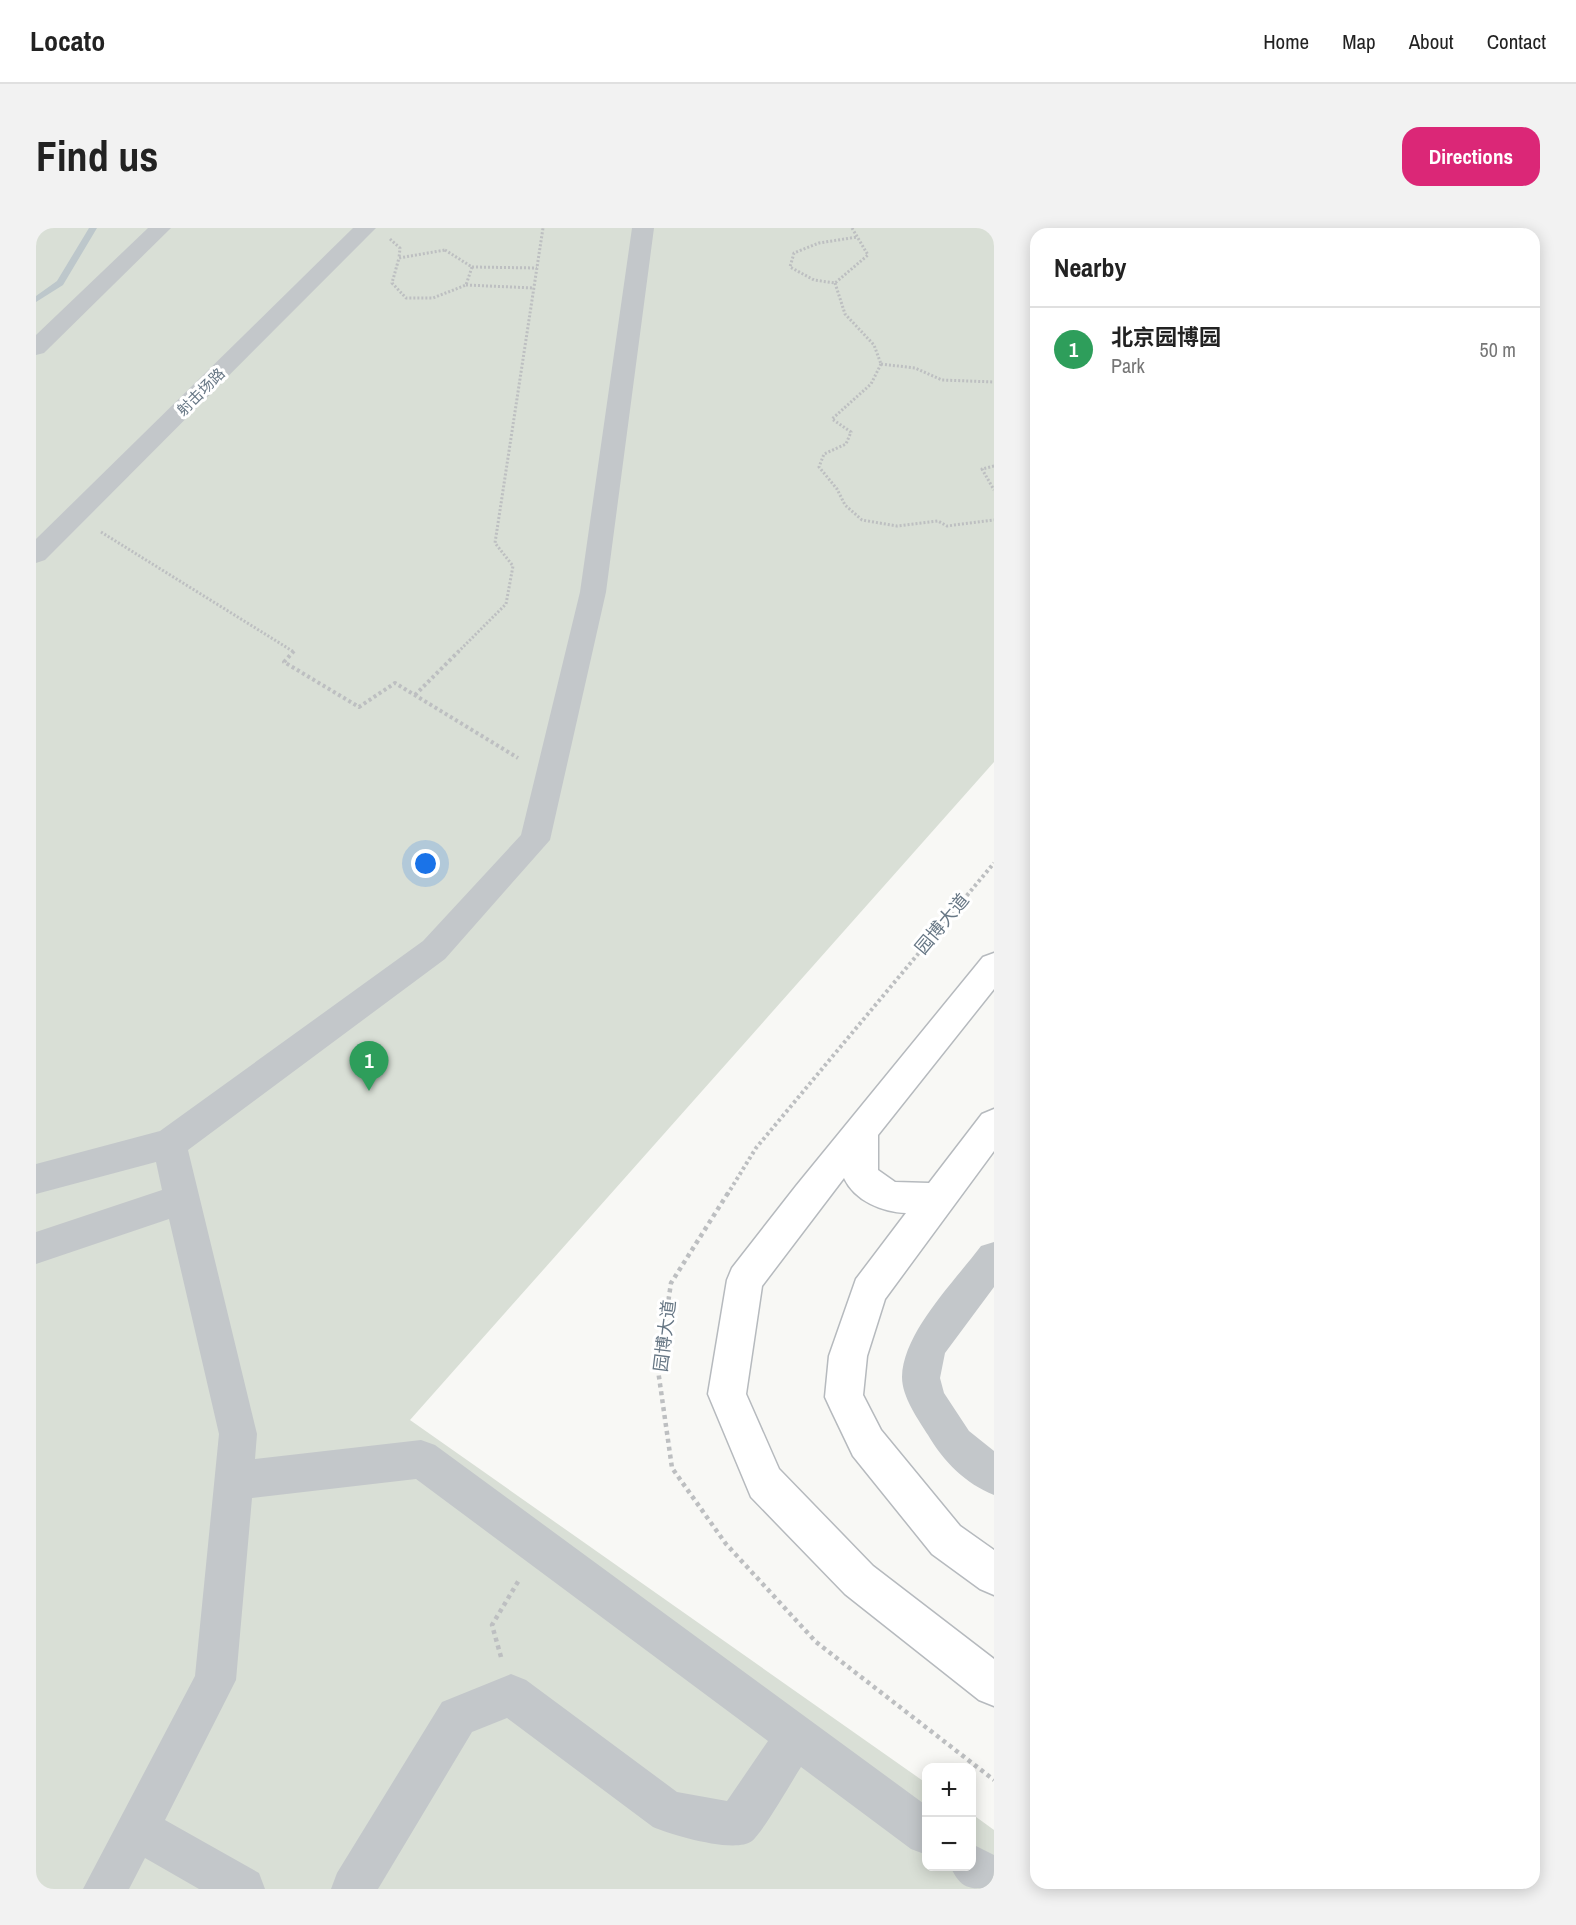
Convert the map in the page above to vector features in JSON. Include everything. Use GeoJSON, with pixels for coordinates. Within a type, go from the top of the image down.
{"type":"FeatureCollection","features":[{"type":"Feature","properties":{"kind":"main road"},"geometry":{"type":"LineString","coordinates":[[994,966],[745,1280],[727,1394],[765,1483],[859,1580],[994,1685]]}},
{"type":"Feature","properties":{"kind":"main road"},"geometry":{"type":"LineString","coordinates":[[994,1124],[869,1291],[848,1356],[844,1397],[867,1443],[946,1540],[994,1575]]}},
{"type":"Feature","properties":{"kind":"main road"},"geometry":{"type":"LineString","coordinates":[[861,1134],[861,1177],[889,1197],[938,1199]]}},
{"type":"Feature","properties":{"kind":"street"},"geometry":{"type":"LineString","coordinates":[[36,348],[160,228]]}},
{"type":"Feature","properties":{"kind":"street","name":"射击场路"},"geometry":{"type":"LineString","coordinates":[[36,554],[365,228]]}},
{"type":"Feature","properties":{"kind":"street"},"geometry":{"type":"LineString","coordinates":[[36,1179],[169,1144],[434,951],[535,840],[593,592],[643,228]]}},
{"type":"Feature","properties":{"kind":"street"},"geometry":{"type":"LineString","coordinates":[[105,1889],[215,1680],[234,1481],[238,1434],[169,1144]]}},
{"type":"Feature","properties":{"kind":"street"},"geometry":{"type":"LineString","coordinates":[[36,1248],[182,1199]]}},
{"type":"Feature","properties":{"kind":"street"},"geometry":{"type":"LineString","coordinates":[[994,1258],[928,1346],[921,1378],[928,1401],[955,1444],[994,1476]]}},
{"type":"Feature","properties":{"kind":"street"},"geometry":{"type":"LineString","coordinates":[[234,1481],[421,1459],[922,1829]]}},
{"type":"Feature","properties":{"kind":"street"},"geometry":{"type":"LineString","coordinates":[[353,1889],[457,1717],[512,1695],[668,1812],[737,1825],[796,1737]]}},
{"type":"Feature","properties":{"kind":"street"},"geometry":{"type":"LineString","coordinates":[[137,1828],[243,1889]]}},
{"type":"Feature","properties":{"kind":"street"},"geometry":{"type":"LineString","coordinates":[[976,1869],[994,1882]]}},
{"type":"Feature","properties":{"kind":"path"},"geometry":{"type":"LineString","coordinates":[[415,695],[506,604],[513,566],[495,543],[543,228]]}},
{"type":"Feature","properties":{"kind":"path"},"geometry":{"type":"LineString","coordinates":[[835,284],[868,255],[852,228]]}},
{"type":"Feature","properties":{"kind":"path"},"geometry":{"type":"LineString","coordinates":[[835,284],[814,280],[790,267],[794,253],[819,243],[857,237]]}},
{"type":"Feature","properties":{"kind":"path"},"geometry":{"type":"LineString","coordinates":[[534,288],[466,285],[433,298],[406,298],[392,283],[399,258],[445,250],[472,267],[537,268]]}},
{"type":"Feature","properties":{"kind":"path"},"geometry":{"type":"LineString","coordinates":[[466,285],[472,267]]}},
{"type":"Feature","properties":{"kind":"path"},"geometry":{"type":"LineString","coordinates":[[835,284],[845,314],[874,345],[881,364],[870,384],[832,419],[851,432],[846,444],[824,454],[819,467],[837,489],[844,505],[862,520],[897,526],[938,521],[947,526],[994,520]]}},
{"type":"Feature","properties":{"kind":"path"},"geometry":{"type":"LineString","coordinates":[[881,364],[915,368],[942,380],[994,382]]}},
{"type":"Feature","properties":{"kind":"path"},"geometry":{"type":"LineString","coordinates":[[994,466],[982,469],[994,490]]}},
{"type":"Feature","properties":{"kind":"path"},"geometry":{"type":"LineString","coordinates":[[76,516],[295,651],[284,662],[359,707],[395,683],[550,777]]}},
{"type":"Feature","properties":{"kind":"path","name":"园博大道"},"geometry":{"type":"LineString","coordinates":[[994,862],[756,1148],[671,1283],[658,1370],[672,1468],[726,1544],[816,1642],[994,1780]]}},
{"type":"Feature","properties":{"kind":"path"},"geometry":{"type":"LineString","coordinates":[[512,1695],[492,1624],[540,1547]]}},
{"type":"Feature","properties":{"kind":"shaded area"},"geometry":{"type":"Polygon","coordinates":[[[36,228],[994,228],[994,762],[410,1420],[922,1780],[922,1871],[976,1871],[976,1817],[994,1830],[994,1889],[36,1889],[36,228]]]}},
{"type":"Feature","properties":{"kind":"waterway"},"geometry":{"type":"LineString","coordinates":[[36,300],[60,283],[93,228]]}},
{"type":"Feature","properties":{"kind":"place","name":"北京园博园"},"geometry":{"type":"Point","coordinates":[369,1091]}}]}
